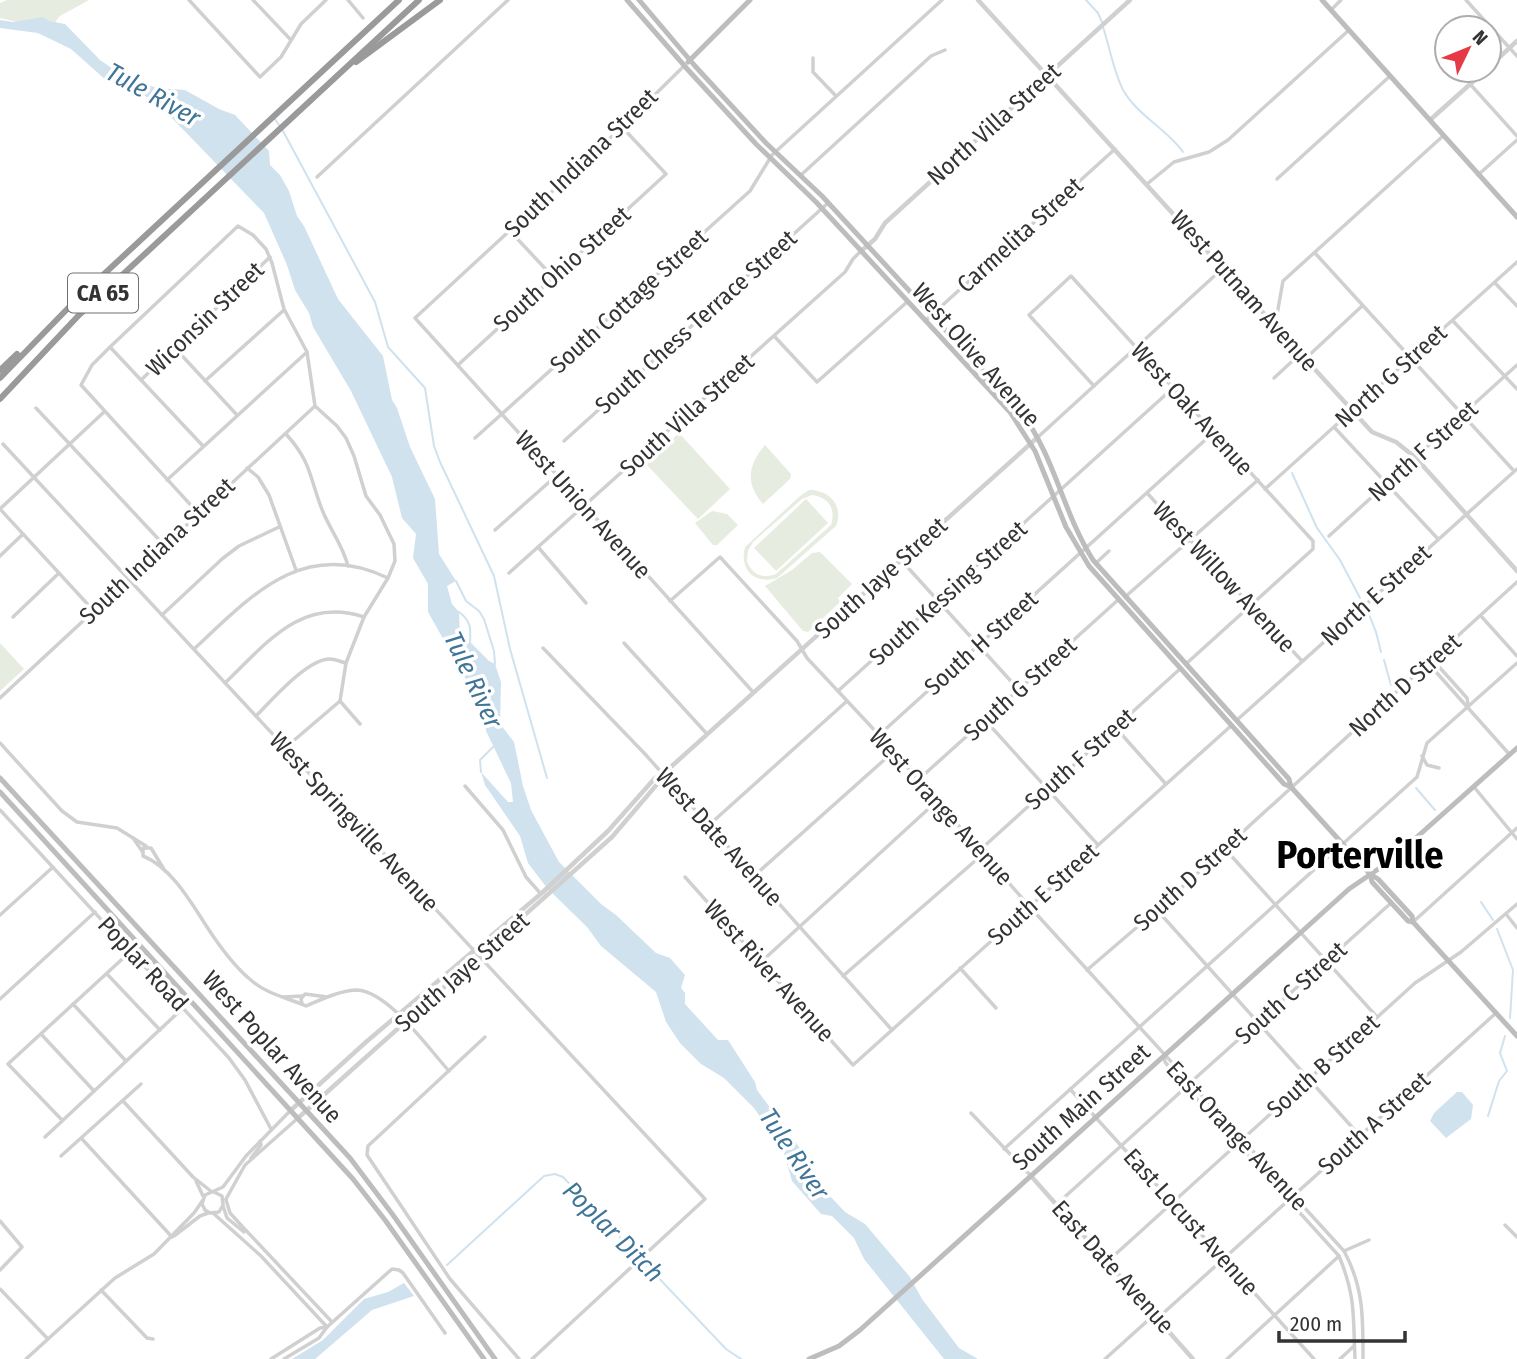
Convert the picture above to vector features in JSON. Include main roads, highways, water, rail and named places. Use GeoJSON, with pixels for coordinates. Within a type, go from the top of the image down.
{"type":"FeatureCollection","features":[{"type":"Feature","properties":{"kind":"highway","name":"CA 65"},"geometry":{"type":"LineString","coordinates":[[0,378],[45,330],[397,0]]}},
{"type":"Feature","properties":{"kind":"highway","name":"CA 65"},"geometry":{"type":"LineString","coordinates":[[0,400],[79,315],[419,0]]}},
{"type":"Feature","properties":{"kind":"highway"},"geometry":{"type":"LineString","coordinates":[[340,73],[440,0]]}},
{"type":"Feature","properties":{"kind":"highway"},"geometry":{"type":"LineString","coordinates":[[0,370],[45,330]]}},
{"type":"Feature","properties":{"kind":"main road","name":"West Olive Avenue"},"geometry":{"type":"LineString","coordinates":[[628,0],[684,66],[772,155],[1015,419],[1073,522],[1083,550],[1096,563],[1142,626],[1289,779],[1292,787],[1370,874]]}},
{"type":"Feature","properties":{"kind":"main road","name":"West Olive Avenue"},"geometry":{"type":"LineString","coordinates":[[639,0],[772,155],[801,176],[828,203],[1013,402],[1038,438],[1057,494],[1083,550],[1122,598],[1160,635],[1183,666]]}},
{"type":"Feature","properties":{"kind":"main road"},"geometry":{"type":"LineString","coordinates":[[684,66],[750,0]]}},
{"type":"Feature","properties":{"kind":"main road"},"geometry":{"type":"LineString","coordinates":[[1322,0],[1517,217]]}},
{"type":"Feature","properties":{"kind":"main road"},"geometry":{"type":"LineString","coordinates":[[976,376],[986,379],[1005,399],[1013,402]]}},
{"type":"Feature","properties":{"kind":"main road"},"geometry":{"type":"LineString","coordinates":[[1142,626],[1157,636],[1160,635]]}},
{"type":"Feature","properties":{"kind":"main road","name":"South Main Street"},"geometry":{"type":"LineString","coordinates":[[809,1359],[846,1341],[1349,889],[1390,861],[1516,750]]}},
{"type":"Feature","properties":{"kind":"main road","name":"West Poplar Avenue"},"geometry":{"type":"LineString","coordinates":[[0,778],[307,1110],[375,1190],[495,1359]]}},
{"type":"Feature","properties":{"kind":"main road","name":"West Poplar Avenue"},"geometry":{"type":"LineString","coordinates":[[0,792],[291,1110],[371,1202],[484,1359]]}},
{"type":"Feature","properties":{"kind":"main road"},"geometry":{"type":"LineString","coordinates":[[1370,874],[1372,882],[1391,903],[1408,921],[1413,922],[1517,1036]]}},
{"type":"Feature","properties":{"kind":"main road"},"geometry":{"type":"LineString","coordinates":[[1370,874],[1378,879],[1412,916],[1413,922]]}},
{"type":"Feature","properties":{"kind":"water","name":"Tule River"},"geometry":{"type":"Polygon","coordinates":[[[43,17],[65,24],[100,60],[113,69],[156,88],[185,90],[235,115],[269,151],[270,165],[280,175],[289,191],[297,216],[338,299],[383,356],[392,400],[410,447],[435,499],[439,554],[456,581],[447,586],[452,604],[459,612],[460,636],[495,664],[501,682],[500,724],[514,742],[531,810],[559,862],[601,904],[656,953],[670,958],[685,975],[681,988],[685,993],[685,1004],[718,1040],[728,1040],[755,1082],[757,1090],[802,1151],[828,1194],[845,1212],[865,1224],[910,1277],[922,1299],[959,1348],[978,1359],[944,1359],[864,1259],[854,1238],[832,1216],[821,1214],[792,1181],[783,1150],[754,1108],[724,1078],[701,1064],[680,1043],[666,1022],[656,992],[601,946],[587,927],[547,888],[528,863],[520,836],[485,785],[481,772],[508,802],[513,802],[511,783],[486,731],[484,706],[428,612],[428,584],[413,558],[416,534],[402,518],[392,477],[351,391],[313,327],[309,313],[295,290],[264,213],[170,116],[144,95],[128,91],[120,83],[107,81],[71,49],[38,33],[0,28],[0,20],[13,22],[43,17]]]}},
{"type":"Feature","properties":{"kind":"water"},"geometry":{"type":"Polygon","coordinates":[[[1457,1092],[1462,1092],[1473,1105],[1471,1119],[1446,1138],[1430,1121],[1434,1113],[1457,1092]]]}},
{"type":"Feature","properties":{"kind":"water"},"geometry":{"type":"Polygon","coordinates":[[[404,1283],[414,1296],[372,1310],[315,1359],[292,1359],[323,1340],[364,1299],[388,1292],[404,1283]]]}},
{"type":"Feature","properties":{"kind":"waterway"},"geometry":{"type":"LineString","coordinates":[[1086,0],[1102,22]]}},
{"type":"Feature","properties":{"kind":"waterway"},"geometry":{"type":"LineString","coordinates":[[1103,27],[1123,90],[1136,107],[1183,152]]}},
{"type":"Feature","properties":{"kind":"waterway"},"geometry":{"type":"LineString","coordinates":[[275,119],[279,125]]}},
{"type":"Feature","properties":{"kind":"waterway"},"geometry":{"type":"LineString","coordinates":[[283,131],[375,302],[388,347],[425,388],[434,446],[494,576],[510,649],[547,778]]}},
{"type":"Feature","properties":{"kind":"waterway"},"geometry":{"type":"LineString","coordinates":[[1292,473],[1317,528],[1340,560],[1360,598]]}},
{"type":"Feature","properties":{"kind":"waterway","name":"Tule River"},"geometry":{"type":"LineString","coordinates":[[456,581],[466,601],[479,611],[484,619],[494,651],[495,664]]}},
{"type":"Feature","properties":{"kind":"waterway","name":"Tule River"},"geometry":{"type":"LineString","coordinates":[[459,612],[469,625],[470,643]]}},
{"type":"Feature","properties":{"kind":"waterway"},"geometry":{"type":"LineString","coordinates":[[1368,612],[1381,652]]}},
{"type":"Feature","properties":{"kind":"waterway"},"geometry":{"type":"LineString","coordinates":[[1384,660],[1391,685]]}},
{"type":"Feature","properties":{"kind":"waterway"},"geometry":{"type":"LineString","coordinates":[[481,772],[480,760],[495,745]]}},
{"type":"Feature","properties":{"kind":"waterway"},"geometry":{"type":"LineString","coordinates":[[1416,788],[1435,810]]}},
{"type":"Feature","properties":{"kind":"waterway"},"geometry":{"type":"LineString","coordinates":[[1481,902],[1493,920]]}},
{"type":"Feature","properties":{"kind":"waterway"},"geometry":{"type":"LineString","coordinates":[[1497,929],[1513,970],[1510,1018]]}},
{"type":"Feature","properties":{"kind":"waterway"},"geometry":{"type":"LineString","coordinates":[[1488,1116],[1499,1081],[1507,1071],[1500,1053],[1505,1036]]}},
{"type":"Feature","properties":{"kind":"waterway","name":"Poplar Ditch"},"geometry":{"type":"LineString","coordinates":[[447,1265],[544,1176],[555,1174],[563,1177],[726,1349],[741,1359]]}},
{"type":"Feature","properties":{"kind":"district","name":"Porterville"},"geometry":{"type":"Point","coordinates":[1360,855]}}]}
